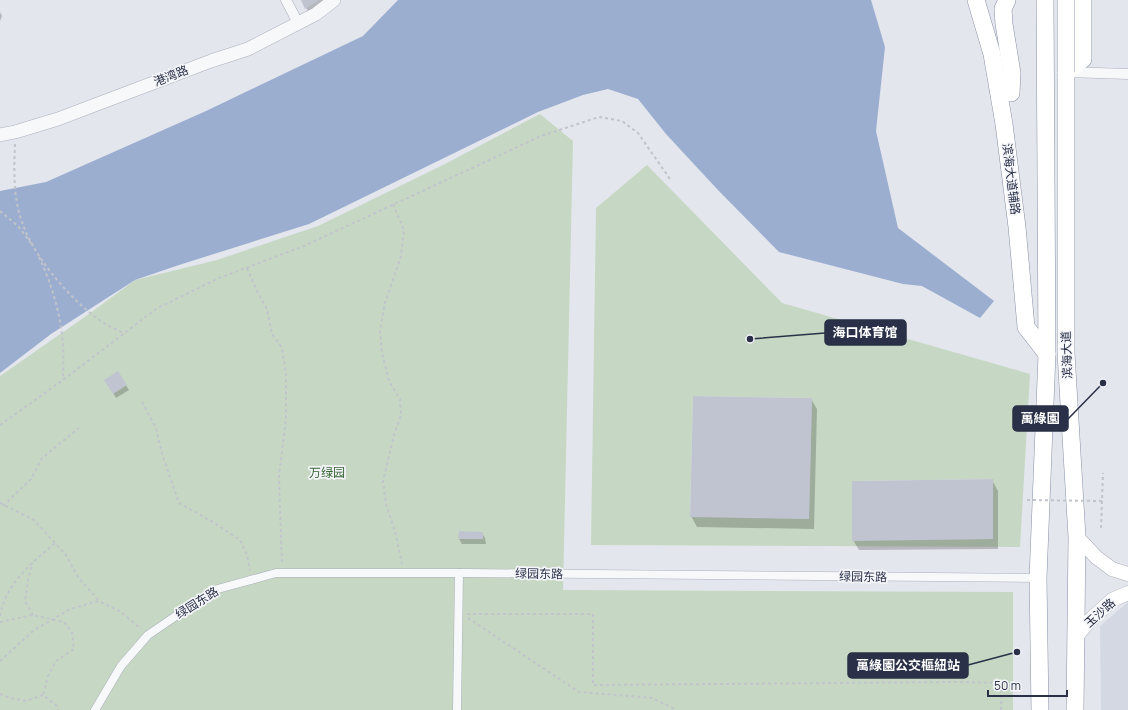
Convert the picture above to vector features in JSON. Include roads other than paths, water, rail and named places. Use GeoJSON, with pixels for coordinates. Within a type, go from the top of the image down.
{"type":"FeatureCollection","features":[{"type":"Feature","properties":{"kind":"highway","name":"滨海大道辅路"},"geometry":{"type":"LineString","coordinates":[[976,0],[992,54],[1004,124],[1022,276],[1026,327],[1047,354]]}},
{"type":"Feature","properties":{"kind":"highway"},"geometry":{"type":"LineString","coordinates":[[987,0],[1000,41],[1011,93],[1034,283],[1035,319],[1047,354]]}},
{"type":"Feature","properties":{"kind":"highway","name":"滨海大道"},"geometry":{"type":"LineString","coordinates":[[1040,710],[1038,578],[1047,354],[1045,0]]}},
{"type":"Feature","properties":{"kind":"highway"},"geometry":{"type":"LineString","coordinates":[[1053,0],[1083,28]]}},
{"type":"Feature","properties":{"kind":"highway","name":"滨海大道"},"geometry":{"type":"LineString","coordinates":[[1066,0],[1066,353],[1077,537],[1076,710]]}},
{"type":"Feature","properties":{"kind":"highway"},"geometry":{"type":"LineString","coordinates":[[1066,72],[1083,59],[1083,0]]}},
{"type":"Feature","properties":{"kind":"highway"},"geometry":{"type":"LineString","coordinates":[[1005,5],[1004,24],[1012,74],[1011,93]]}},
{"type":"Feature","properties":{"kind":"main road"},"geometry":{"type":"LineString","coordinates":[[1077,537],[1096,557],[1112,569],[1128,574]]}},
{"type":"Feature","properties":{"kind":"main road","name":"玉沙路"},"geometry":{"type":"LineString","coordinates":[[1076,637],[1089,621],[1112,600],[1128,593]]}},
{"type":"Feature","properties":{"kind":"street"},"geometry":{"type":"LineString","coordinates":[[286,0],[298,23]]}},
{"type":"Feature","properties":{"kind":"street","name":"港湾路"},"geometry":{"type":"LineString","coordinates":[[0,135],[58,119],[211,61],[248,49],[316,14],[334,0]]}},
{"type":"Feature","properties":{"kind":"street"},"geometry":{"type":"LineString","coordinates":[[1066,72],[1128,74]]}},
{"type":"Feature","properties":{"kind":"street","name":"绿园东路"},"geometry":{"type":"LineString","coordinates":[[95,710],[120,666],[148,635],[214,590],[276,573],[459,573],[1038,578]]}},
{"type":"Feature","properties":{"kind":"street"},"geometry":{"type":"LineString","coordinates":[[457,710],[459,573]]}},
{"type":"Feature","properties":{"kind":"water"},"geometry":{"type":"Polygon","coordinates":[[[398,0],[871,0],[885,47],[876,131],[898,228],[994,301],[980,318],[922,286],[903,284],[779,252],[717,189],[666,134],[638,99],[608,89],[583,95],[538,112],[309,224],[135,280],[51,334],[0,373],[0,191],[46,182],[206,111],[363,36],[398,0]]]}},
{"type":"Feature","properties":{"kind":"place","name":"海口体育馆"},"geometry":{"type":"Point","coordinates":[750,339]}},
{"type":"Feature","properties":{"kind":"place","name":"萬綠園"},"geometry":{"type":"Point","coordinates":[1103,383]}},
{"type":"Feature","properties":{"kind":"place","name":"萬綠園公交樞紐站"},"geometry":{"type":"Point","coordinates":[1017,652]}},
{"type":"Feature","properties":{"kind":"park label","name":"万绿园"},"geometry":{"type":"Point","coordinates":[327,473]}}]}
